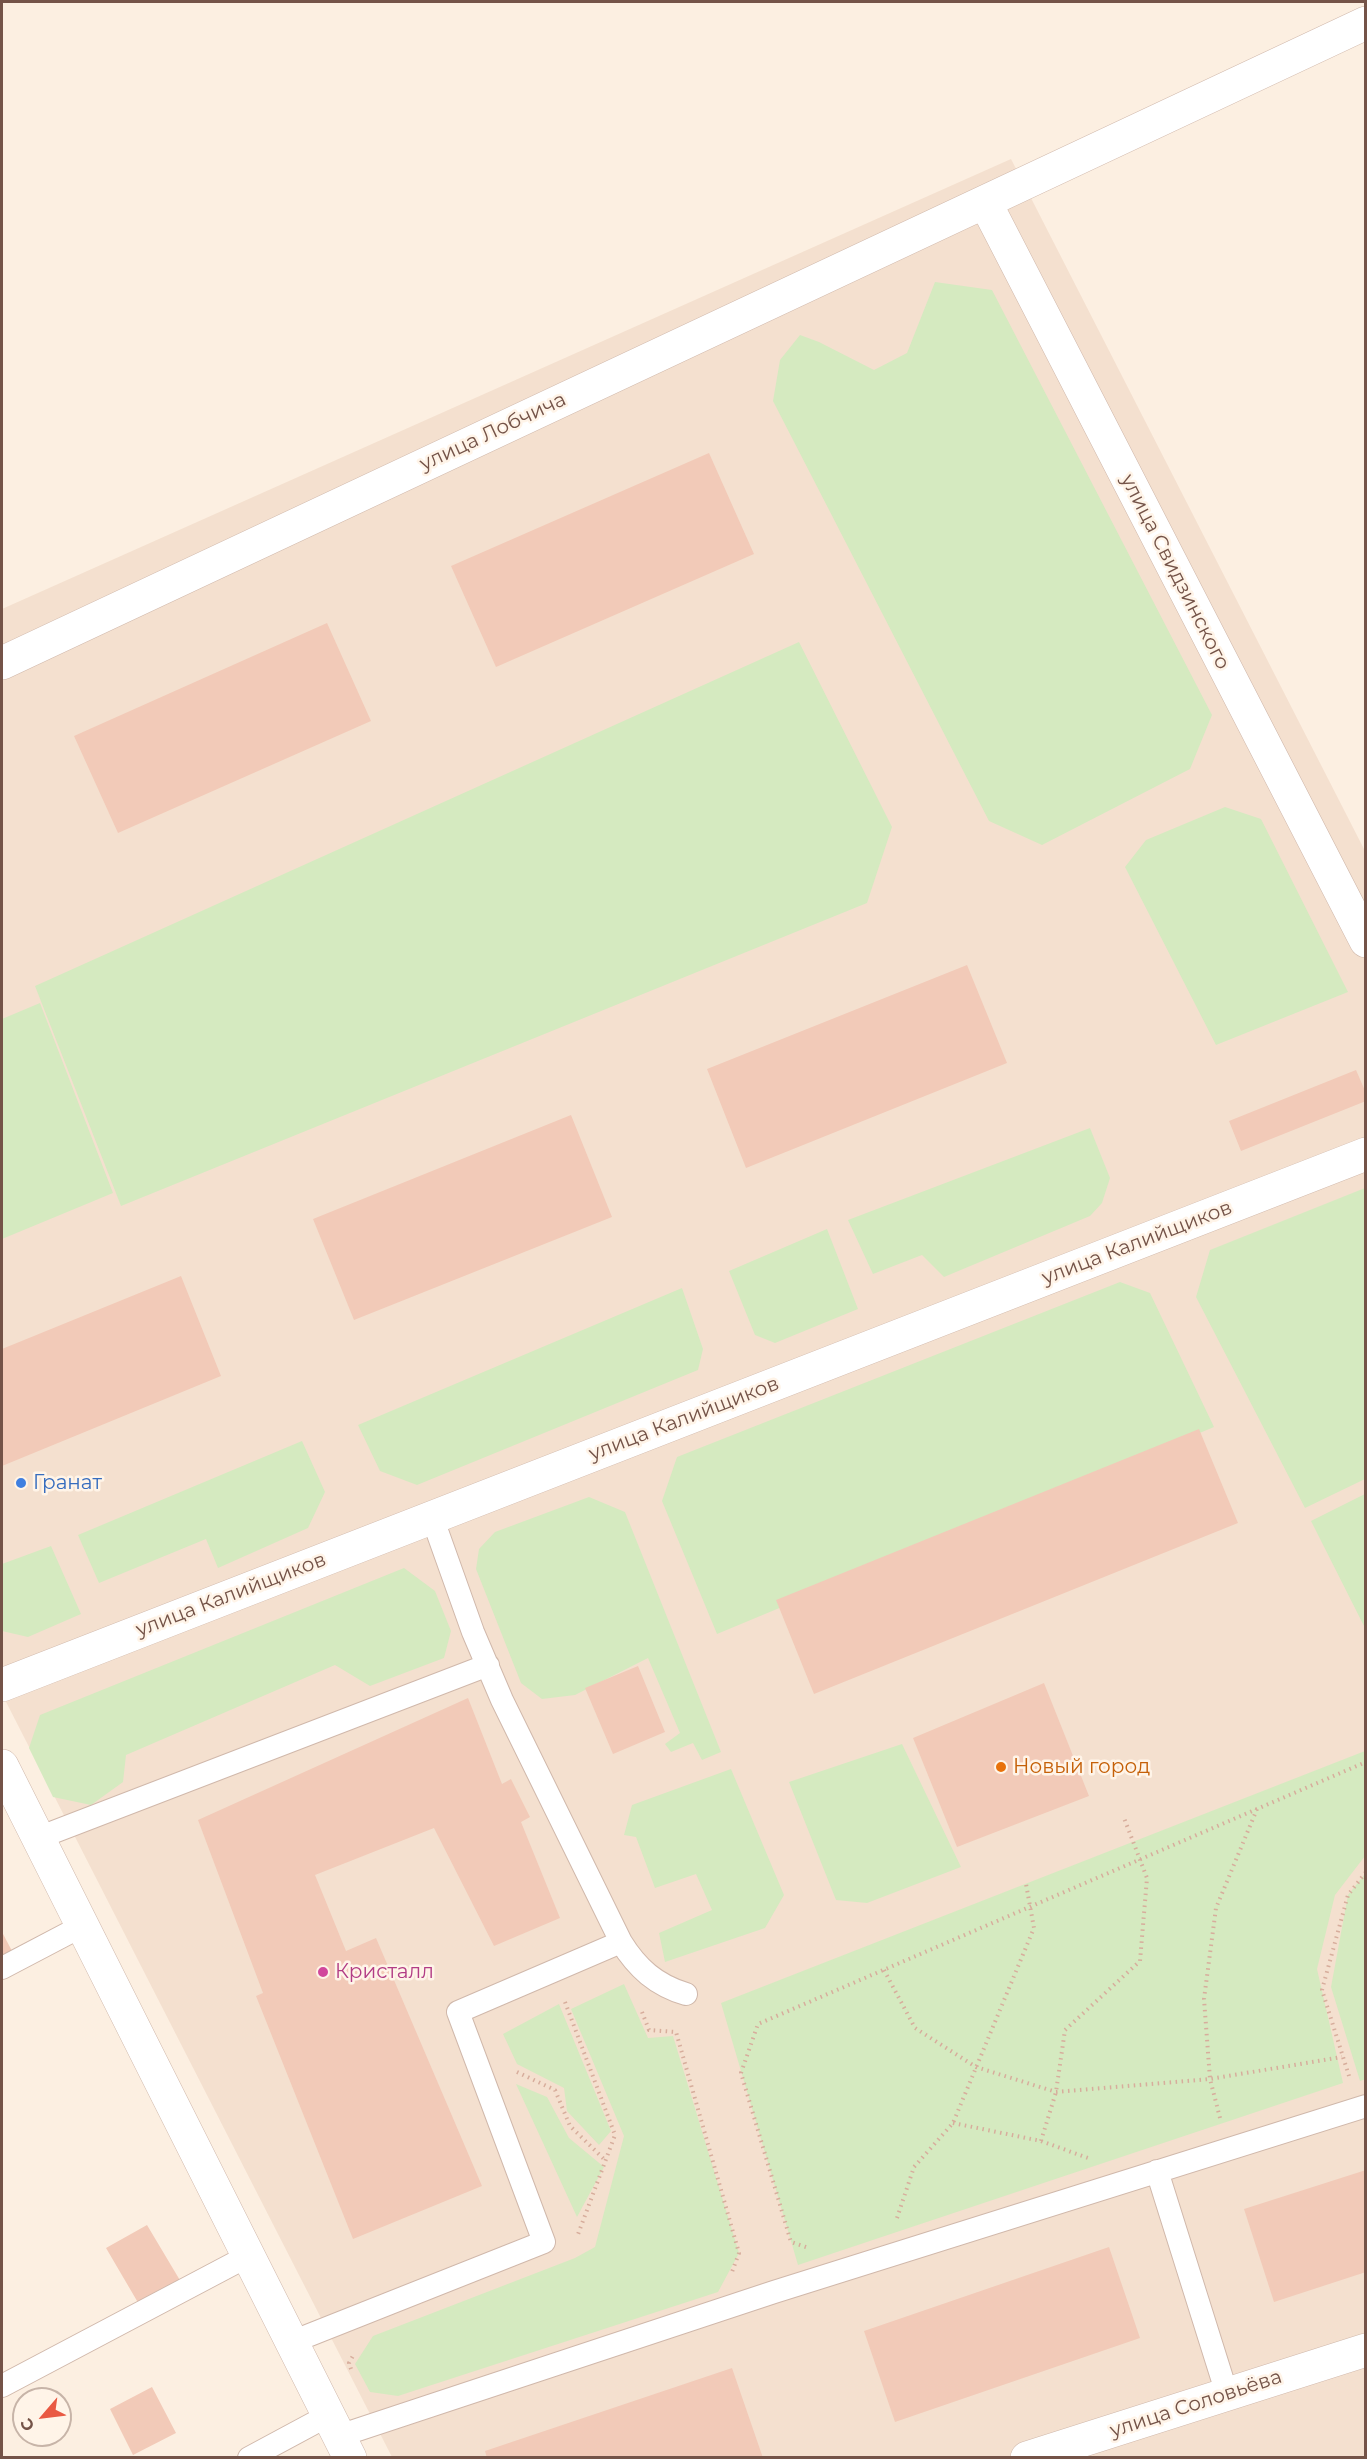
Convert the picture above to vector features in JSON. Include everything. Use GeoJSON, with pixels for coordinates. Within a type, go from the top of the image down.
{"type":"FeatureCollection","features":[{"type":"Feature","properties":{"kind":"street","name":"улица Лобчича"},"geometry":{"type":"LineString","coordinates":[[2,663],[1365,23]]}},
{"type":"Feature","properties":{"kind":"street","name":"улица Свидзинского"},"geometry":{"type":"LineString","coordinates":[[985,202],[1365,941]]}},
{"type":"Feature","properties":{"kind":"street","name":"улица Калийщиков"},"geometry":{"type":"LineString","coordinates":[[2,1685],[1365,1154]]}},
{"type":"Feature","properties":{"kind":"street"},"geometry":{"type":"LineString","coordinates":[[5,1782],[38,1838],[339,2436]]}},
{"type":"Feature","properties":{"kind":"street","name":"улица Соловьёва"},"geometry":{"type":"LineString","coordinates":[[1027,2457],[1365,2350]]}},
{"type":"Feature","properties":{"kind":"lane"},"geometry":{"type":"LineString","coordinates":[[432,1517],[473,1632],[507,1710],[621,1942],[632,1960],[648,1976],[667,1989],[686,1994]]}},
{"type":"Feature","properties":{"kind":"lane"},"geometry":{"type":"LineString","coordinates":[[38,1838],[488,1665]]}},
{"type":"Feature","properties":{"kind":"lane"},"geometry":{"type":"LineString","coordinates":[[2,1968],[82,1926]]}},
{"type":"Feature","properties":{"kind":"lane"},"geometry":{"type":"LineString","coordinates":[[292,2342],[544,2242],[458,2012],[621,1942]]}},
{"type":"Feature","properties":{"kind":"lane"},"geometry":{"type":"LineString","coordinates":[[249,2457],[339,2436],[774,2292],[1365,2106]]}},
{"type":"Feature","properties":{"kind":"lane"},"geometry":{"type":"LineString","coordinates":[[1157,2171],[1227,2394]]}},
{"type":"Feature","properties":{"kind":"lane"},"geometry":{"type":"LineString","coordinates":[[2,2386],[248,2256]]}},
{"type":"Feature","properties":{"kind":"path"},"geometry":{"type":"LineString","coordinates":[[810,2248],[791,2242],[741,2073],[758,2024],[1365,1762]]}},
{"type":"Feature","properties":{"kind":"path"},"geometry":{"type":"LineString","coordinates":[[1222,2125],[1210,2079],[1204,1999],[1216,1908],[1258,1808]]}},
{"type":"Feature","properties":{"kind":"path"},"geometry":{"type":"LineString","coordinates":[[1041,2141],[1056,2092],[1065,2030],[1140,1961],[1147,1878],[1124,1818]]}},
{"type":"Feature","properties":{"kind":"path"},"geometry":{"type":"LineString","coordinates":[[1351,2085],[1322,1990],[1347,1895],[1365,1872]]}},
{"type":"Feature","properties":{"kind":"path"},"geometry":{"type":"LineString","coordinates":[[896,2222],[914,2167],[953,2123],[1034,1928],[1026,1884]]}},
{"type":"Feature","properties":{"kind":"path"},"geometry":{"type":"LineString","coordinates":[[884,1970],[915,2028],[976,2067],[1056,2092],[1210,2079],[1342,2057]]}},
{"type":"Feature","properties":{"kind":"path"},"geometry":{"type":"LineString","coordinates":[[563,1996],[615,2135],[573,2248]]}},
{"type":"Feature","properties":{"kind":"path"},"geometry":{"type":"LineString","coordinates":[[507,2068],[555,2090],[570,2126],[606,2161]]}},
{"type":"Feature","properties":{"kind":"path"},"geometry":{"type":"LineString","coordinates":[[953,2123],[1041,2141],[1092,2160]]}},
{"type":"Feature","properties":{"kind":"shaded area"},"geometry":{"type":"Polygon","coordinates":[[[1011,159],[1365,851],[1365,2457],[392,2457],[2,1694],[2,609],[1011,159]]]}},
{"type":"Feature","properties":{"kind":"green space"},"geometry":{"type":"Polygon","coordinates":[[[935,282],[992,290],[1212,715],[1190,769],[1042,845],[989,821],[773,401],[780,360],[800,335],[874,370],[907,353],[935,282]]]}},
{"type":"Feature","properties":{"kind":"green space"},"geometry":{"type":"Polygon","coordinates":[[[799,642],[892,827],[867,903],[121,1206],[35,986],[799,642]]]}},
{"type":"Feature","properties":{"kind":"green space"},"geometry":{"type":"Polygon","coordinates":[[[1225,807],[1261,819],[1348,992],[1216,1045],[1125,867],[1146,840],[1225,807]]]}},
{"type":"Feature","properties":{"kind":"green space"},"geometry":{"type":"Polygon","coordinates":[[[40,1003],[113,1193],[2,1239],[2,1019],[40,1003]]]}},
{"type":"Feature","properties":{"kind":"green space"},"geometry":{"type":"Polygon","coordinates":[[[1090,1128],[1110,1178],[1102,1203],[1090,1216],[944,1277],[922,1255],[873,1274],[848,1220],[1090,1128]]]}},
{"type":"Feature","properties":{"kind":"green space"},"geometry":{"type":"Polygon","coordinates":[[[1365,1188],[1365,1479],[1305,1508],[1196,1297],[1210,1250],[1365,1188]]]}},
{"type":"Feature","properties":{"kind":"green space"},"geometry":{"type":"Polygon","coordinates":[[[827,1229],[858,1309],[775,1343],[755,1335],[729,1271],[827,1229]]]}},
{"type":"Feature","properties":{"kind":"green space"},"geometry":{"type":"Polygon","coordinates":[[[1120,1282],[1150,1293],[1214,1427],[717,1634],[662,1501],[677,1457],[1120,1282]]]}},
{"type":"Feature","properties":{"kind":"green space"},"geometry":{"type":"Polygon","coordinates":[[[682,1288],[703,1349],[698,1370],[417,1485],[380,1471],[358,1425],[682,1288]]]}},
{"type":"Feature","properties":{"kind":"green space"},"geometry":{"type":"Polygon","coordinates":[[[302,1441],[325,1492],[308,1528],[218,1568],[206,1539],[99,1583],[78,1535],[302,1441]]]}},
{"type":"Feature","properties":{"kind":"green space"},"geometry":{"type":"Polygon","coordinates":[[[1365,1494],[1365,1628],[1311,1521],[1365,1494]]]}},
{"type":"Feature","properties":{"kind":"green space"},"geometry":{"type":"Polygon","coordinates":[[[589,1497],[625,1512],[721,1752],[702,1760],[693,1743],[671,1752],[665,1744],[680,1733],[648,1658],[575,1695],[542,1699],[521,1683],[476,1569],[479,1549],[495,1532],[589,1497]]]}},
{"type":"Feature","properties":{"kind":"green space"},"geometry":{"type":"Polygon","coordinates":[[[51,1546],[81,1614],[28,1637],[2,1631],[2,1564],[51,1546]]]}},
{"type":"Feature","properties":{"kind":"green space"},"geometry":{"type":"Polygon","coordinates":[[[404,1568],[435,1591],[451,1631],[444,1658],[370,1686],[335,1665],[126,1755],[123,1782],[91,1805],[53,1797],[29,1748],[40,1715],[404,1568]]]}},
{"type":"Feature","properties":{"kind":"green space"},"geometry":{"type":"Polygon","coordinates":[[[902,1744],[961,1867],[867,1903],[836,1900],[789,1782],[902,1744]]]}},
{"type":"Feature","properties":{"kind":"green space"},"geometry":{"type":"Polygon","coordinates":[[[1365,1751],[1365,1856],[1335,1895],[1317,1969],[1343,2083],[798,2265],[721,2003],[1365,1751]]]}},
{"type":"Feature","properties":{"kind":"green space"},"geometry":{"type":"Polygon","coordinates":[[[731,1769],[784,1895],[765,1928],[665,1962],[659,1933],[712,1910],[696,1874],[655,1888],[636,1837],[624,1835],[632,1805],[731,1769]]]}},
{"type":"Feature","properties":{"kind":"green space"},"geometry":{"type":"Polygon","coordinates":[[[1365,1874],[1366,2079],[1360,2081],[1331,1987],[1348,1895],[1365,1874]]]}},
{"type":"Feature","properties":{"kind":"green space"},"geometry":{"type":"Polygon","coordinates":[[[624,1984],[648,2038],[673,2036],[739,2253],[718,2292],[398,2396],[370,2392],[355,2364],[373,2336],[575,2258],[595,2247],[624,2136],[571,2009],[624,1984]]]}},
{"type":"Feature","properties":{"kind":"green space"},"geometry":{"type":"Polygon","coordinates":[[[559,2004],[611,2131],[599,2145],[567,2111],[564,2088],[517,2064],[503,2034],[559,2004]]]}},
{"type":"Feature","properties":{"kind":"green space"},"geometry":{"type":"Polygon","coordinates":[[[516,2084],[547,2097],[569,2138],[604,2167],[577,2217],[516,2084]]]}},
{"type":"Feature","properties":{"kind":"building"},"geometry":{"type":"Polygon","coordinates":[[[709,453],[754,554],[496,667],[451,566],[709,453]]]}},
{"type":"Feature","properties":{"kind":"building"},"geometry":{"type":"Polygon","coordinates":[[[327,623],[371,721],[118,833],[74,736],[327,623]]]}},
{"type":"Feature","properties":{"kind":"building"},"geometry":{"type":"Polygon","coordinates":[[[967,965],[1007,1063],[746,1168],[707,1069],[967,965]]]}},
{"type":"Feature","properties":{"kind":"building"},"geometry":{"type":"Polygon","coordinates":[[[1356,1070],[1366,1093],[1366,1101],[1241,1151],[1229,1121],[1356,1070]]]}},
{"type":"Feature","properties":{"kind":"building"},"geometry":{"type":"Polygon","coordinates":[[[571,1115],[612,1217],[354,1320],[313,1219],[571,1115]]]}},
{"type":"Feature","properties":{"kind":"building"},"geometry":{"type":"Polygon","coordinates":[[[181,1276],[221,1376],[2,1466],[2,1349],[181,1276]]]}},
{"type":"Feature","properties":{"kind":"building"},"geometry":{"type":"Polygon","coordinates":[[[1199,1429],[1238,1523],[814,1694],[776,1600],[1199,1429]]]}},
{"type":"Feature","properties":{"kind":"building"},"geometry":{"type":"Polygon","coordinates":[[[638,1666],[665,1732],[613,1754],[585,1688],[638,1666]]]}},
{"type":"Feature","properties":{"kind":"building","name":"Новый город"},"geometry":{"type":"Polygon","coordinates":[[[1044,1683],[1089,1796],[957,1847],[913,1738],[1044,1683]]]}},
{"type":"Feature","properties":{"kind":"building","name":"Кристалл"},"geometry":{"type":"Polygon","coordinates":[[[468,1698],[502,1784],[511,1779],[530,1817],[521,1822],[560,1918],[494,1946],[434,1828],[315,1875],[346,1951],[376,1938],[482,2186],[353,2239],[256,1996],[263,1993],[198,1820],[468,1698]]]}},
{"type":"Feature","properties":{"kind":"building"},"geometry":{"type":"Polygon","coordinates":[[[2,1932],[12,1951],[2,1956],[2,1932]]]}},
{"type":"Feature","properties":{"kind":"building"},"geometry":{"type":"Polygon","coordinates":[[[1366,2170],[1366,2272],[1274,2302],[1244,2209],[1366,2170]]]}},
{"type":"Feature","properties":{"kind":"building"},"geometry":{"type":"Polygon","coordinates":[[[147,2225],[181,2282],[140,2306],[106,2248],[147,2225]]]}},
{"type":"Feature","properties":{"kind":"building"},"geometry":{"type":"Polygon","coordinates":[[[1109,2247],[1140,2338],[895,2422],[864,2331],[1109,2247]]]}},
{"type":"Feature","properties":{"kind":"building"},"geometry":{"type":"Polygon","coordinates":[[[732,2368],[763,2458],[487,2458],[485,2451],[732,2368]]]}},
{"type":"Feature","properties":{"kind":"building"},"geometry":{"type":"Polygon","coordinates":[[[152,2387],[176,2433],[133,2455],[110,2409],[152,2387]]]}},
{"type":"Feature","properties":{"kind":"place","name":"Гранат"},"geometry":{"type":"Point","coordinates":[21,1483]}},
{"type":"Feature","properties":{"kind":"place","name":"Новый город"},"geometry":{"type":"Point","coordinates":[1001,1767]}},
{"type":"Feature","properties":{"kind":"place","name":"Кристалл"},"geometry":{"type":"Point","coordinates":[323,1972]}}]}
